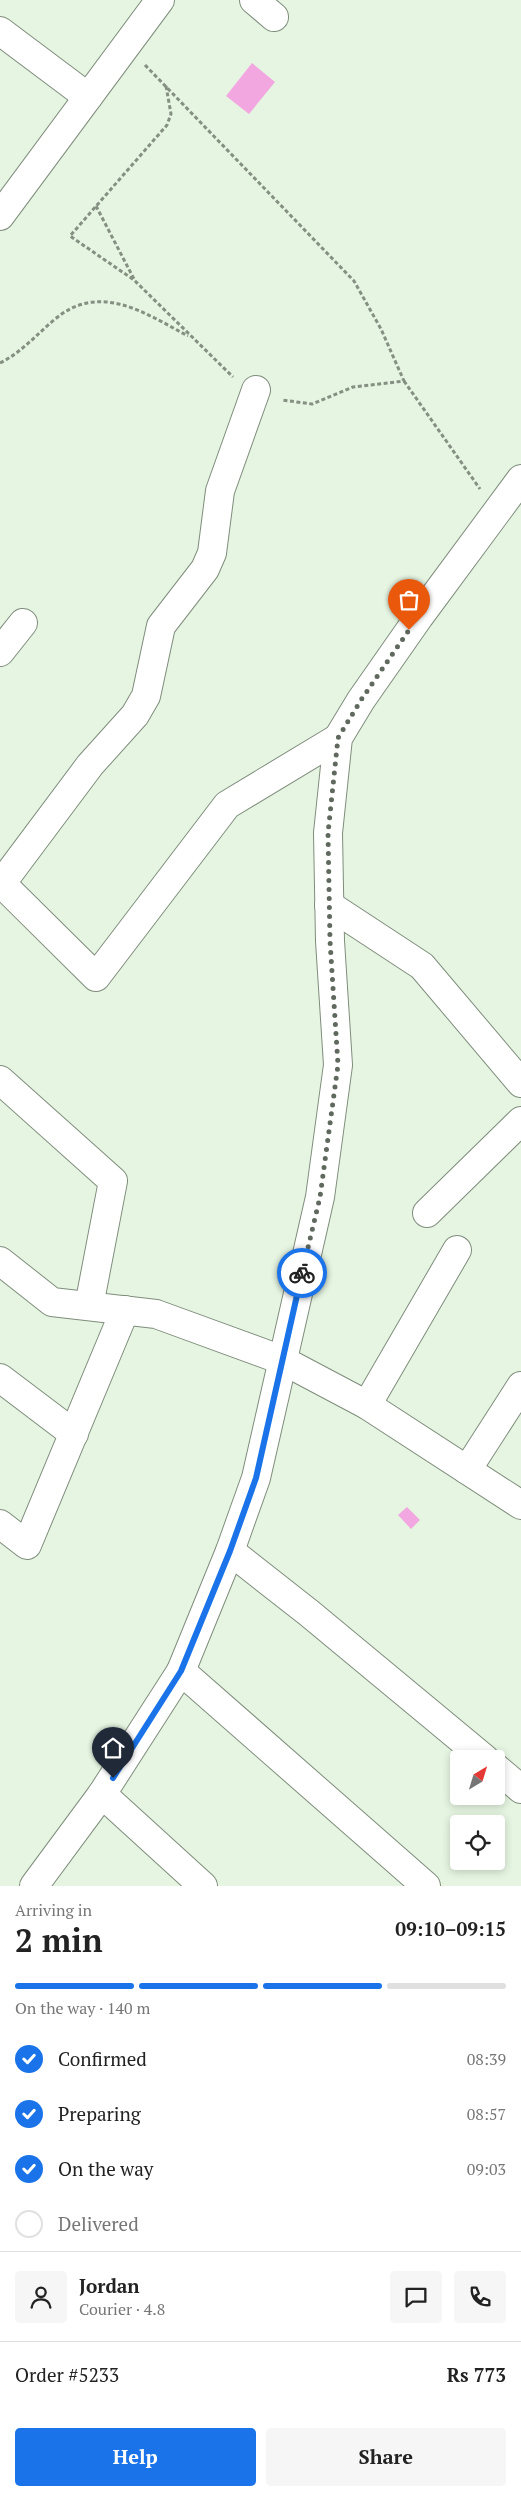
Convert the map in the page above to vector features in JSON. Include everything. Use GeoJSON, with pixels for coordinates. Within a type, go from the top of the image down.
{"type":"FeatureCollection","features":[{"type":"Feature","properties":{"kind":"street"},"geometry":{"type":"LineString","coordinates":[[0,216],[160,0]]}},
{"type":"Feature","properties":{"kind":"street"},"geometry":{"type":"LineString","coordinates":[[254,0],[274,17]]}},
{"type":"Feature","properties":{"kind":"street"},"geometry":{"type":"LineString","coordinates":[[0,32],[88,97]]}},
{"type":"Feature","properties":{"kind":"street"},"geometry":{"type":"LineString","coordinates":[[256,390],[220,491],[212,553],[205,569],[161,626],[146,696],[135,715],[90,765],[1,883],[96,977],[227,805],[338,738]]}},
{"type":"Feature","properties":{"kind":"street"},"geometry":{"type":"LineString","coordinates":[[34,1886],[102,1794],[181,1671],[230,1551],[256,1478],[320,1197],[338,1065],[329,905],[328,833],[338,738],[361,700],[418,616],[521,479]]}},
{"type":"Feature","properties":{"kind":"street"},"geometry":{"type":"LineString","coordinates":[[0,652],[23,623]]}},
{"type":"Feature","properties":{"kind":"street"},"geometry":{"type":"LineString","coordinates":[[329,905],[422,966],[521,1083]]}},
{"type":"Feature","properties":{"kind":"street"},"geometry":{"type":"LineString","coordinates":[[0,1080],[113,1181],[89,1306]]}},
{"type":"Feature","properties":{"kind":"street"},"geometry":{"type":"LineString","coordinates":[[427,1212],[521,1122]]}},
{"type":"Feature","properties":{"kind":"street"},"geometry":{"type":"LineString","coordinates":[[367,1405],[457,1250]]}},
{"type":"Feature","properties":{"kind":"street"},"geometry":{"type":"LineString","coordinates":[[0,1261],[52,1302],[156,1314],[282,1360],[367,1405],[521,1505]]}},
{"type":"Feature","properties":{"kind":"street"},"geometry":{"type":"LineString","coordinates":[[0,1524],[27,1545],[126,1310]]}},
{"type":"Feature","properties":{"kind":"street"},"geometry":{"type":"LineString","coordinates":[[0,1378],[74,1434]]}},
{"type":"Feature","properties":{"kind":"street"},"geometry":{"type":"LineString","coordinates":[[467,1470],[521,1386]]}},
{"type":"Feature","properties":{"kind":"street"},"geometry":{"type":"LineString","coordinates":[[230,1551],[309,1613],[474,1750]]}},
{"type":"Feature","properties":{"kind":"street"},"geometry":{"type":"LineString","coordinates":[[181,1671],[426,1886]]}},
{"type":"Feature","properties":{"kind":"street"},"geometry":{"type":"LineString","coordinates":[[505,1776],[521,1789]]}},
{"type":"Feature","properties":{"kind":"street"},"geometry":{"type":"LineString","coordinates":[[102,1794],[204,1886]]}},
{"type":"Feature","properties":{"kind":"path"},"geometry":{"type":"LineString","coordinates":[[126,45],[354,281],[381,329],[404,381],[497,512]]}},
{"type":"Feature","properties":{"kind":"path"},"geometry":{"type":"LineString","coordinates":[[166,86],[171,114],[167,126],[70,236],[134,280],[232,376],[269,398],[312,404],[354,387],[404,381]]}},
{"type":"Feature","properties":{"kind":"path"},"geometry":{"type":"LineString","coordinates":[[96,206],[134,280]]}},
{"type":"Feature","properties":{"kind":"path"},"geometry":{"type":"LineString","coordinates":[[0,363],[28,345],[54,319],[74,305],[94,301],[118,303],[142,311],[193,338]]}},
{"type":"Feature","properties":{"kind":"building"},"geometry":{"type":"Polygon","coordinates":[[[252,63],[275,82],[249,114],[226,96],[252,63]]]}},
{"type":"Feature","properties":{"kind":"building"},"geometry":{"type":"Polygon","coordinates":[[[407,1507],[420,1520],[411,1529],[398,1515],[407,1507]]]}},
{"type":"Feature","properties":{"kind":"way so far"},"geometry":{"type":"LineString","coordinates":[[302,1273],[320,1197],[338,1065],[330,941],[328,833],[338,738],[361,700],[409,630]]}},
{"type":"Feature","properties":{"kind":"route"},"geometry":{"type":"LineString","coordinates":[[113,1778],[181,1671],[230,1551],[256,1478],[302,1273]]}}]}
